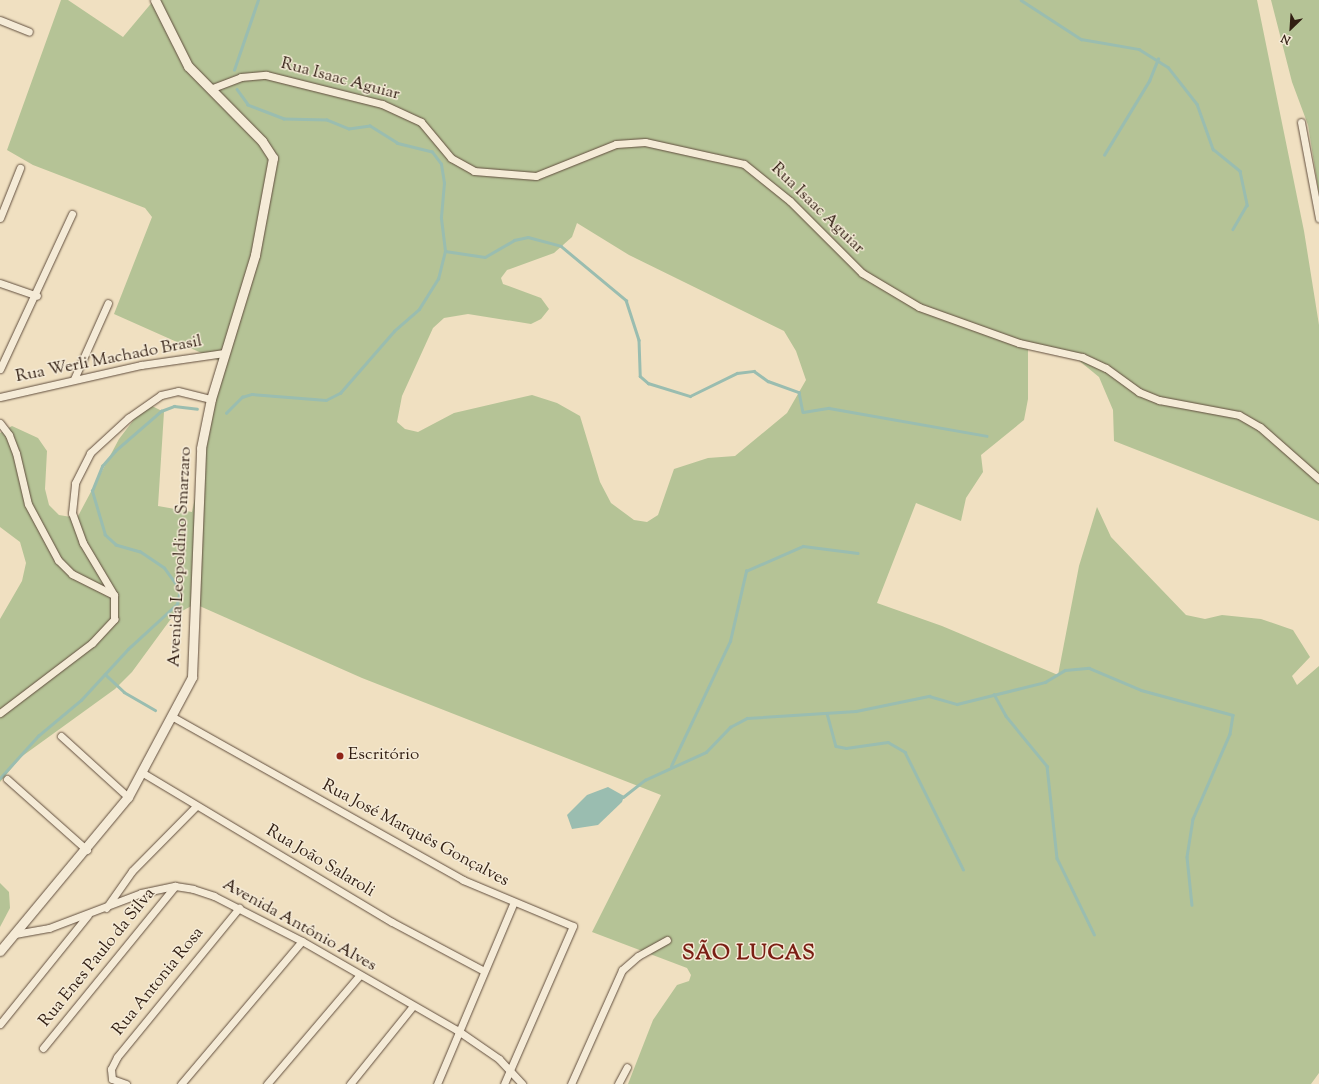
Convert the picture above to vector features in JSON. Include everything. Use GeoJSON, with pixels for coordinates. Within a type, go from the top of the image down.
{"type":"FeatureCollection","features":[{"type":"Feature","properties":{"kind":"street","name":"Avenida Leopoldino Smarzaro"},"geometry":{"type":"LineString","coordinates":[[0,951],[87,850],[128,797],[143,773],[192,677],[194,662],[198,471],[211,399],[255,254],[273,158],[262,141],[210,88],[178,51],[155,0]]}},
{"type":"Feature","properties":{"kind":"street"},"geometry":{"type":"LineString","coordinates":[[0,20],[29,32]]}},
{"type":"Feature","properties":{"kind":"street","name":"Rua Isaac Aguiar"},"geometry":{"type":"LineString","coordinates":[[210,88],[241,77],[266,75],[382,104],[421,122],[451,158],[474,171],[536,176],[616,144],[645,142],[744,164],[790,200],[862,273],[919,307],[1019,343],[1082,357],[1106,368],[1139,392],[1159,400],[1239,415],[1260,426],[1319,479]]}},
{"type":"Feature","properties":{"kind":"street"},"geometry":{"type":"LineString","coordinates":[[1301,122],[1319,218]]}},
{"type":"Feature","properties":{"kind":"street"},"geometry":{"type":"LineString","coordinates":[[0,218],[20,168]]}},
{"type":"Feature","properties":{"kind":"street"},"geometry":{"type":"LineString","coordinates":[[0,369],[37,296],[72,214]]}},
{"type":"Feature","properties":{"kind":"street"},"geometry":{"type":"LineString","coordinates":[[0,283],[37,296]]}},
{"type":"Feature","properties":{"kind":"street"},"geometry":{"type":"LineString","coordinates":[[74,379],[108,303]]}},
{"type":"Feature","properties":{"kind":"street","name":"Rua Werli Machado Brasil"},"geometry":{"type":"LineString","coordinates":[[0,397],[74,379],[224,353]]}},
{"type":"Feature","properties":{"kind":"street"},"geometry":{"type":"LineString","coordinates":[[0,713],[110,627],[116,610],[114,596],[83,543],[72,513],[74,489],[83,464],[98,443],[161,395],[178,391],[211,399]]}},
{"type":"Feature","properties":{"kind":"street"},"geometry":{"type":"LineString","coordinates":[[0,423],[9,435],[16,453],[28,504],[55,556],[72,574],[114,596]]}},
{"type":"Feature","properties":{"kind":"street","name":"Rua José Marquês Gonçalves"},"geometry":{"type":"LineString","coordinates":[[172,717],[463,880],[513,904],[573,926],[510,1070]]}},
{"type":"Feature","properties":{"kind":"street"},"geometry":{"type":"LineString","coordinates":[[61,736],[128,797]]}},
{"type":"Feature","properties":{"kind":"street","name":"Rua João Salaroli"},"geometry":{"type":"LineString","coordinates":[[143,773],[392,922],[484,971]]}},
{"type":"Feature","properties":{"kind":"street"},"geometry":{"type":"LineString","coordinates":[[7,779],[87,850]]}},
{"type":"Feature","properties":{"kind":"street"},"geometry":{"type":"LineString","coordinates":[[106,908],[132,871],[196,806]]}},
{"type":"Feature","properties":{"kind":"street","name":"Avenida Antônio Alves"},"geometry":{"type":"LineString","coordinates":[[15,934],[88,915],[141,893],[175,886],[214,896],[302,941],[359,976],[457,1030],[510,1070],[522,1084]]}},
{"type":"Feature","properties":{"kind":"street","name":"Rua Enes Paulo da Silva"},"geometry":{"type":"LineString","coordinates":[[43,1048],[175,886]]}},
{"type":"Feature","properties":{"kind":"street"},"geometry":{"type":"LineString","coordinates":[[437,1084],[457,1030],[513,904]]}},
{"type":"Feature","properties":{"kind":"street","name":"Rua Antonia Rosa"},"geometry":{"type":"LineString","coordinates":[[110,1082],[111,1069],[117,1057],[239,908]]}},
{"type":"Feature","properties":{"kind":"street"},"geometry":{"type":"LineString","coordinates":[[0,1024],[88,915]]}},
{"type":"Feature","properties":{"kind":"street"},"geometry":{"type":"LineString","coordinates":[[571,1084],[622,970],[638,956],[667,940]]}},
{"type":"Feature","properties":{"kind":"street"},"geometry":{"type":"LineString","coordinates":[[180,1084],[302,941]]}},
{"type":"Feature","properties":{"kind":"street"},"geometry":{"type":"LineString","coordinates":[[267,1084],[359,976]]}},
{"type":"Feature","properties":{"kind":"street"},"geometry":{"type":"LineString","coordinates":[[350,1084],[413,1006]]}},
{"type":"Feature","properties":{"kind":"street"},"geometry":{"type":"LineString","coordinates":[[618,1084],[627,1067]]}},
{"type":"Feature","properties":{"kind":"street"},"geometry":{"type":"LineString","coordinates":[[504,1084],[510,1070]]}},
{"type":"Feature","properties":{"kind":"street"},"geometry":{"type":"LineString","coordinates":[[110,1082],[126,1084]]}},
{"type":"Feature","properties":{"kind":"green space"},"geometry":{"type":"Polygon","coordinates":[[[61,0],[68,0],[123,37],[154,0],[1257,0],[1304,231],[1319,325],[1319,521],[1114,441],[1113,410],[1099,377],[1077,359],[1028,347],[1028,399],[1024,420],[981,455],[983,472],[966,498],[961,521],[916,503],[877,603],[942,626],[1058,675],[1079,566],[1097,507],[1111,537],[1186,615],[1205,619],[1222,615],[1261,619],[1293,630],[1310,657],[1292,676],[1297,685],[1319,666],[1319,1073],[1311,1084],[628,1084],[653,1020],[677,985],[689,981],[691,975],[687,968],[592,932],[661,795],[362,678],[195,604],[173,616],[132,672],[115,689],[21,757],[0,782],[0,619],[22,581],[26,563],[20,542],[0,527],[0,433],[12,426],[38,438],[47,451],[45,489],[49,505],[59,515],[77,518],[119,439],[142,409],[150,405],[164,412],[158,506],[192,512],[224,363],[114,314],[152,217],[145,208],[33,165],[7,150],[61,0]],[[577,223],[572,237],[554,253],[507,270],[501,278],[503,284],[541,298],[549,309],[541,319],[531,324],[468,314],[444,318],[433,328],[402,396],[397,422],[405,429],[418,432],[454,413],[532,395],[557,403],[580,416],[600,482],[611,503],[634,520],[647,522],[658,515],[674,469],[708,458],[735,456],[787,413],[806,380],[796,351],[784,331],[629,255],[577,223]]]}},
{"type":"Feature","properties":{"kind":"green space"},"geometry":{"type":"Polygon","coordinates":[[[1271,0],[1319,0],[1319,194],[1308,125],[1292,82],[1271,0]]]}},
{"type":"Feature","properties":{"kind":"green space"},"geometry":{"type":"Polygon","coordinates":[[[0,883],[9,892],[10,908],[0,927],[0,883]]]}},
{"type":"Feature","properties":{"kind":"shaded area"},"geometry":{"type":"Polygon","coordinates":[[[608,787],[624,796],[622,802],[598,825],[572,829],[567,815],[587,795],[608,787]]]}},
{"type":"Feature","properties":{"kind":"waterway"},"geometry":{"type":"LineString","coordinates":[[234,70],[258,0]]}},
{"type":"Feature","properties":{"kind":"waterway"},"geometry":{"type":"LineString","coordinates":[[1021,0],[1081,39],[1139,49],[1168,67],[1197,104],[1213,149],[1240,171],[1247,205],[1233,229]]}},
{"type":"Feature","properties":{"kind":"waterway"},"geometry":{"type":"LineString","coordinates":[[1104,155],[1149,81],[1158,59]]}},
{"type":"Feature","properties":{"kind":"waterway"},"geometry":{"type":"LineString","coordinates":[[226,413],[242,397],[252,394],[326,400],[340,393],[394,331],[419,309],[438,279],[445,251],[441,217],[444,183],[441,164],[432,152],[397,143],[370,126],[349,129],[327,120],[284,119],[248,105],[237,90]]}},
{"type":"Feature","properties":{"kind":"waterway"},"geometry":{"type":"LineString","coordinates":[[445,251],[485,257],[514,240],[528,237],[561,246],[626,300],[639,340],[640,376],[648,383],[690,396],[737,373],[754,371],[768,381],[799,392],[803,412],[829,408],[987,436]]}},
{"type":"Feature","properties":{"kind":"waterway"},"geometry":{"type":"LineString","coordinates":[[0,778],[38,736],[81,700],[128,649],[177,604],[180,590],[164,568],[140,552],[116,545],[105,535],[92,491],[102,466],[115,451],[161,411],[174,406],[197,409]]}},
{"type":"Feature","properties":{"kind":"waterway"},"geometry":{"type":"LineString","coordinates":[[671,766],[730,641],[746,571],[803,546],[858,553]]}},
{"type":"Feature","properties":{"kind":"waterway"},"geometry":{"type":"LineString","coordinates":[[623,797],[645,780],[706,752],[730,727],[747,718],[856,711],[929,696],[957,704],[1045,682],[1065,670],[1089,668],[1141,690],[1233,715],[1230,734],[1193,819],[1187,857],[1192,905]]}},
{"type":"Feature","properties":{"kind":"waterway"},"geometry":{"type":"LineString","coordinates":[[105,674],[124,692],[155,710]]}},
{"type":"Feature","properties":{"kind":"waterway"},"geometry":{"type":"LineString","coordinates":[[994,694],[1006,716],[1047,766],[1057,858],[1094,934]]}},
{"type":"Feature","properties":{"kind":"waterway"},"geometry":{"type":"LineString","coordinates":[[827,713],[836,746],[846,748],[888,742],[905,752],[963,869]]}},
{"type":"Feature","properties":{"kind":"place","name":"Escritório"},"geometry":{"type":"Point","coordinates":[340,756]}},
{"type":"Feature","properties":{"kind":"district","name":"SÃO LUCAS"},"geometry":{"type":"Point","coordinates":[749,954]}}]}
